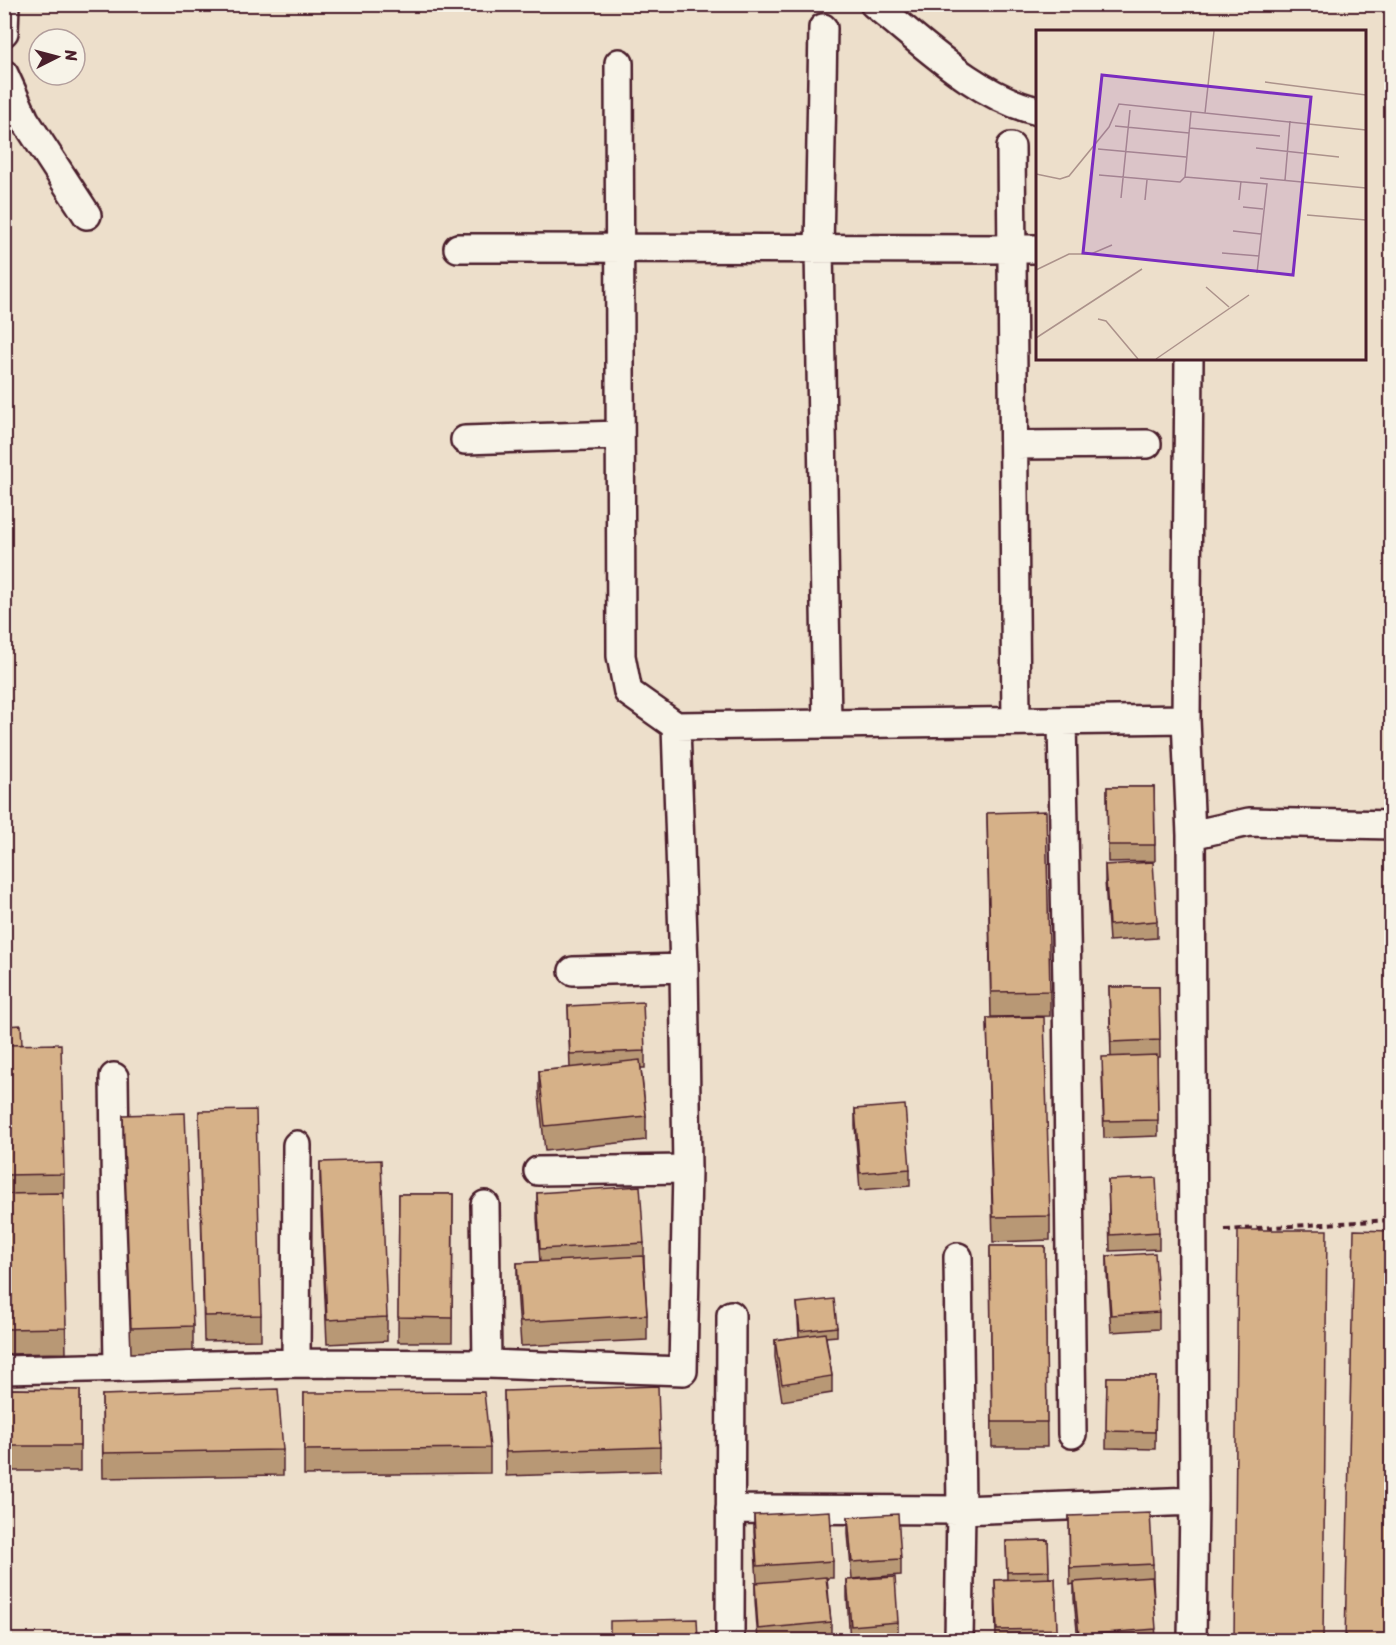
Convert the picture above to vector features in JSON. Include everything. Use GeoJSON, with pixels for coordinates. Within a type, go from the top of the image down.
{"type":"FeatureCollection","features":[{"type":"Feature","properties":{"kind":"street"},"geometry":{"type":"LineString","coordinates":[[4,32],[5,4]]}},
{"type":"Feature","properties":{"kind":"street"},"geometry":{"type":"LineString","coordinates":[[874,4],[958,72],[998,97],[1036,110]]}},
{"type":"Feature","properties":{"kind":"street"},"geometry":{"type":"LineString","coordinates":[[822,28],[819,249],[827,723]]}},
{"type":"Feature","properties":{"kind":"street"},"geometry":{"type":"LineString","coordinates":[[618,63],[621,656],[628,692],[676,726],[1186,719]]}},
{"type":"Feature","properties":{"kind":"street"},"geometry":{"type":"LineString","coordinates":[[4,74],[25,120],[87,215]]}},
{"type":"Feature","properties":{"kind":"street"},"geometry":{"type":"LineString","coordinates":[[1011,147],[1025,249],[1014,445],[1016,721]]}},
{"type":"Feature","properties":{"kind":"street"},"geometry":{"type":"LineString","coordinates":[[458,248],[1025,249]]}},
{"type":"Feature","properties":{"kind":"street"},"geometry":{"type":"LineString","coordinates":[[1189,360],[1186,719],[1191,835],[1194,1502],[1192,1641]]}},
{"type":"Feature","properties":{"kind":"street"},"geometry":{"type":"LineString","coordinates":[[465,440],[620,435]]}},
{"type":"Feature","properties":{"kind":"street"},"geometry":{"type":"LineString","coordinates":[[1014,445],[1147,444]]}},
{"type":"Feature","properties":{"kind":"street"},"geometry":{"type":"LineString","coordinates":[[1062,721],[1072,1434]]}},
{"type":"Feature","properties":{"kind":"street"},"geometry":{"type":"LineString","coordinates":[[4,1370],[296,1363],[487,1364],[683,1371],[687,1168],[684,968],[676,726]]}},
{"type":"Feature","properties":{"kind":"street"},"geometry":{"type":"LineString","coordinates":[[1191,835],[1249,822],[1392,825]]}},
{"type":"Feature","properties":{"kind":"street"},"geometry":{"type":"LineString","coordinates":[[573,971],[684,968]]}},
{"type":"Feature","properties":{"kind":"street"},"geometry":{"type":"LineString","coordinates":[[114,1077],[118,1367]]}},
{"type":"Feature","properties":{"kind":"street"},"geometry":{"type":"LineString","coordinates":[[296,1363],[297,1145]]}},
{"type":"Feature","properties":{"kind":"street"},"geometry":{"type":"LineString","coordinates":[[538,1171],[687,1168]]}},
{"type":"Feature","properties":{"kind":"street"},"geometry":{"type":"LineString","coordinates":[[485,1206],[487,1364]]}},
{"type":"Feature","properties":{"kind":"street"},"geometry":{"type":"LineString","coordinates":[[958,1257],[959,1641]]}},
{"type":"Feature","properties":{"kind":"street"},"geometry":{"type":"LineString","coordinates":[[730,1641],[731,1315]]}},
{"type":"Feature","properties":{"kind":"street"},"geometry":{"type":"LineString","coordinates":[[730,1509],[960,1510],[1194,1502]]}},
{"type":"Feature","properties":{"kind":"path"},"geometry":{"type":"LineString","coordinates":[[1193,1232],[1392,1220]]}},
{"type":"Feature","properties":{"kind":"building"},"geometry":{"type":"Polygon","coordinates":[[[1107,787],[1154,787],[1155,845],[1108,845],[1107,787]]]}},
{"type":"Feature","properties":{"kind":"building"},"geometry":{"type":"Polygon","coordinates":[[[1046,811],[1050,991],[991,992],[987,813],[1046,811]]]}},
{"type":"Feature","properties":{"kind":"building"},"geometry":{"type":"Polygon","coordinates":[[[1153,862],[1157,921],[1109,925],[1105,865],[1153,862]]]}},
{"type":"Feature","properties":{"kind":"building"},"geometry":{"type":"Polygon","coordinates":[[[1109,987],[1159,987],[1160,1040],[1111,1042],[1109,987]]]}},
{"type":"Feature","properties":{"kind":"building"},"geometry":{"type":"Polygon","coordinates":[[[643,1002],[645,1051],[570,1054],[568,1006],[643,1002]]]}},
{"type":"Feature","properties":{"kind":"building"},"geometry":{"type":"Polygon","coordinates":[[[1044,1017],[1050,1216],[993,1217],[987,1018],[1044,1017]]]}},
{"type":"Feature","properties":{"kind":"building"},"geometry":{"type":"Polygon","coordinates":[[[21,1025],[22,1045],[4,1045],[4,1026],[21,1025]]]}},
{"type":"Feature","properties":{"kind":"building"},"geometry":{"type":"Polygon","coordinates":[[[61,1044],[64,1174],[5,1175],[4,1045],[61,1044]]]}},
{"type":"Feature","properties":{"kind":"building"},"geometry":{"type":"Polygon","coordinates":[[[1157,1055],[1158,1120],[1104,1121],[1102,1057],[1157,1055]]]}},
{"type":"Feature","properties":{"kind":"building"},"geometry":{"type":"Polygon","coordinates":[[[640,1060],[646,1116],[545,1126],[539,1071],[640,1060]]]}},
{"type":"Feature","properties":{"kind":"building"},"geometry":{"type":"Polygon","coordinates":[[[905,1105],[910,1169],[860,1173],[855,1109],[905,1105]]]}},
{"type":"Feature","properties":{"kind":"building"},"geometry":{"type":"Polygon","coordinates":[[[256,1110],[261,1315],[204,1316],[199,1111],[256,1110]]]}},
{"type":"Feature","properties":{"kind":"building"},"geometry":{"type":"Polygon","coordinates":[[[185,1113],[193,1326],[131,1328],[123,1115],[185,1113]]]}},
{"type":"Feature","properties":{"kind":"building"},"geometry":{"type":"Polygon","coordinates":[[[381,1160],[387,1317],[327,1320],[320,1162],[381,1160]]]}},
{"type":"Feature","properties":{"kind":"building"},"geometry":{"type":"Polygon","coordinates":[[[1156,1178],[1159,1232],[1110,1235],[1108,1180],[1156,1178]]]}},
{"type":"Feature","properties":{"kind":"building"},"geometry":{"type":"Polygon","coordinates":[[[640,1186],[644,1243],[540,1249],[537,1193],[640,1186]]]}},
{"type":"Feature","properties":{"kind":"building"},"geometry":{"type":"Polygon","coordinates":[[[63,1193],[66,1328],[4,1329],[4,1194],[63,1193]]]}},
{"type":"Feature","properties":{"kind":"building"},"geometry":{"type":"Polygon","coordinates":[[[399,1194],[453,1194],[452,1318],[398,1317],[399,1194]]]}},
{"type":"Feature","properties":{"kind":"building"},"geometry":{"type":"Polygon","coordinates":[[[1238,1230],[1327,1230],[1323,1641],[1234,1641],[1238,1230]]]}},
{"type":"Feature","properties":{"kind":"building"},"geometry":{"type":"Polygon","coordinates":[[[1354,1230],[1392,1231],[1392,1641],[1345,1641],[1354,1230]]]}},
{"type":"Feature","properties":{"kind":"building"},"geometry":{"type":"Polygon","coordinates":[[[990,1246],[1045,1246],[1047,1422],[992,1422],[990,1246]]]}},
{"type":"Feature","properties":{"kind":"building"},"geometry":{"type":"Polygon","coordinates":[[[1155,1253],[1159,1312],[1111,1315],[1107,1256],[1155,1253]]]}},
{"type":"Feature","properties":{"kind":"building"},"geometry":{"type":"Polygon","coordinates":[[[643,1256],[647,1315],[521,1322],[517,1263],[643,1256]]]}},
{"type":"Feature","properties":{"kind":"building"},"geometry":{"type":"Polygon","coordinates":[[[834,1299],[837,1327],[800,1331],[797,1303],[834,1299]]]}},
{"type":"Feature","properties":{"kind":"building"},"geometry":{"type":"Polygon","coordinates":[[[825,1333],[832,1376],[782,1384],[775,1340],[825,1333]]]}},
{"type":"Feature","properties":{"kind":"building"},"geometry":{"type":"Polygon","coordinates":[[[1107,1377],[1156,1377],[1155,1432],[1106,1431],[1107,1377]]]}},
{"type":"Feature","properties":{"kind":"building"},"geometry":{"type":"Polygon","coordinates":[[[658,1386],[660,1447],[506,1452],[504,1391],[658,1386]]]}},
{"type":"Feature","properties":{"kind":"building"},"geometry":{"type":"Polygon","coordinates":[[[4,1389],[80,1390],[80,1446],[4,1446],[4,1389]]]}},
{"type":"Feature","properties":{"kind":"building"},"geometry":{"type":"Polygon","coordinates":[[[278,1389],[283,1450],[103,1453],[102,1395],[278,1389]]]}},
{"type":"Feature","properties":{"kind":"building"},"geometry":{"type":"Polygon","coordinates":[[[484,1392],[490,1448],[304,1450],[304,1393],[484,1392]]]}},
{"type":"Feature","properties":{"kind":"building"},"geometry":{"type":"Polygon","coordinates":[[[830,1511],[833,1561],[757,1566],[754,1515],[830,1511]]]}},
{"type":"Feature","properties":{"kind":"building"},"geometry":{"type":"Polygon","coordinates":[[[1150,1513],[1153,1564],[1070,1568],[1069,1516],[1150,1513]]]}},
{"type":"Feature","properties":{"kind":"building"},"geometry":{"type":"Polygon","coordinates":[[[898,1514],[901,1559],[852,1562],[848,1517],[898,1514]]]}},
{"type":"Feature","properties":{"kind":"building"},"geometry":{"type":"Polygon","coordinates":[[[1048,1540],[1049,1571],[1007,1572],[1006,1541],[1048,1540]]]}},
{"type":"Feature","properties":{"kind":"building"},"geometry":{"type":"Polygon","coordinates":[[[826,1577],[831,1622],[758,1629],[755,1583],[826,1577]]]}},
{"type":"Feature","properties":{"kind":"building"},"geometry":{"type":"Polygon","coordinates":[[[895,1577],[898,1622],[851,1626],[847,1580],[895,1577]]]}},
{"type":"Feature","properties":{"kind":"building"},"geometry":{"type":"Polygon","coordinates":[[[1152,1577],[1156,1629],[1079,1635],[1074,1582],[1152,1577]]]}},
{"type":"Feature","properties":{"kind":"building"},"geometry":{"type":"Polygon","coordinates":[[[1055,1578],[1057,1629],[997,1630],[995,1580],[1055,1578]]]}},
{"type":"Feature","properties":{"kind":"building"},"geometry":{"type":"Polygon","coordinates":[[[697,1619],[698,1641],[610,1641],[610,1621],[697,1619]]]}},
{"type":"Feature","properties":{"kind":"building"},"geometry":{"type":"Polygon","coordinates":[[[915,1638],[915,1641],[880,1641],[915,1638]]]}}]}
